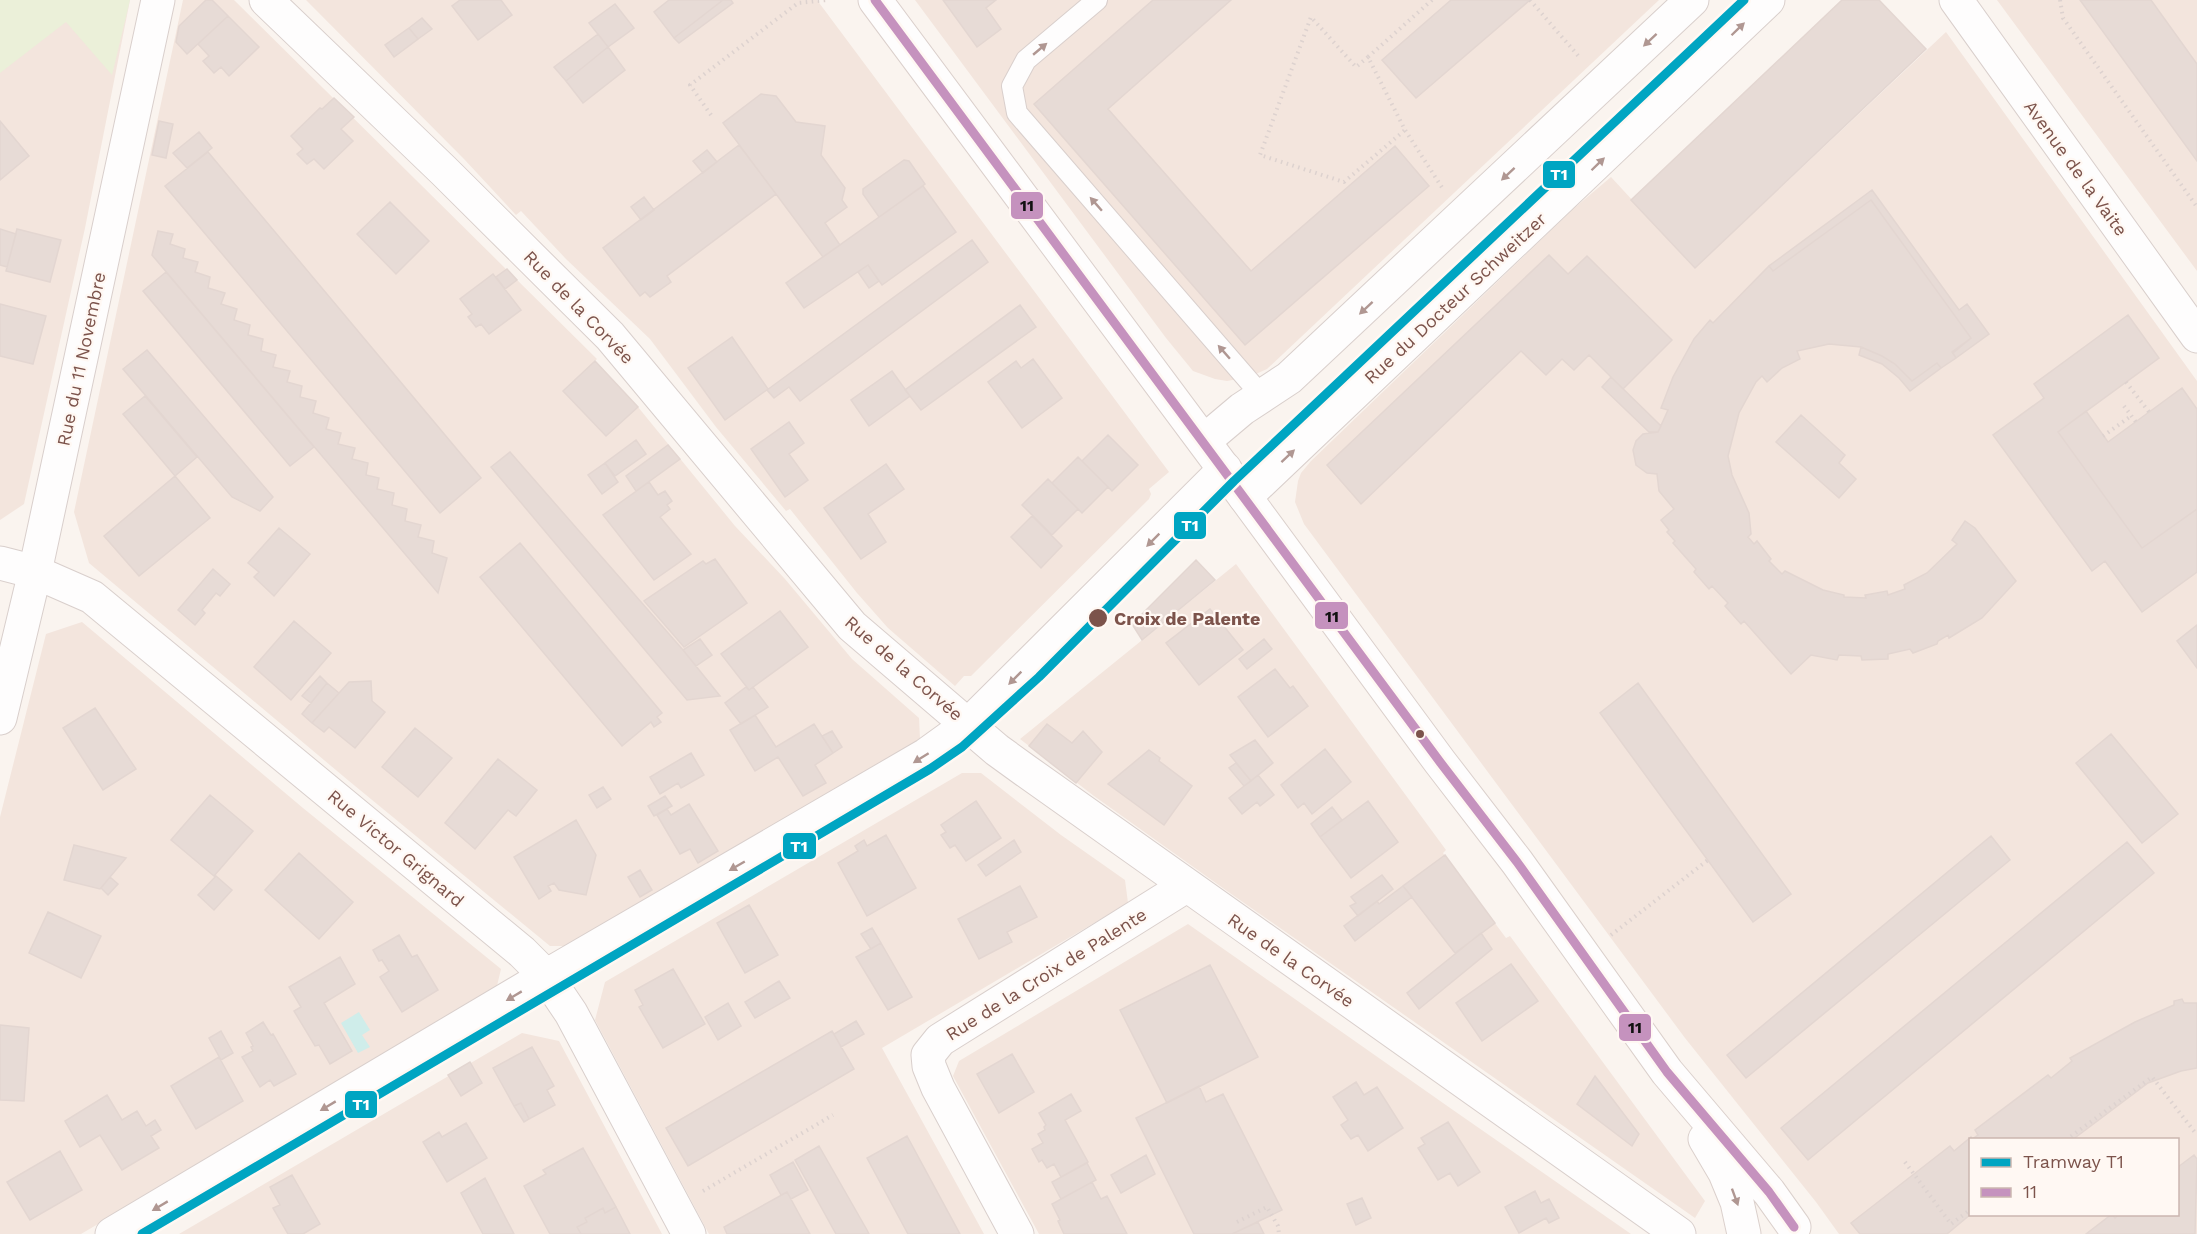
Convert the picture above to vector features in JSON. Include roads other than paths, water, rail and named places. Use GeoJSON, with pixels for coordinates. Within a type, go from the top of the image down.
{"type":"FeatureCollection","features":[{"type":"Feature","properties":{"kind":"street","name":"Rue du 11 Novembre"},"geometry":{"type":"LineString","coordinates":[[0,718],[35,572],[158,0]]}},
{"type":"Feature","properties":{"kind":"street","name":"Rue de la Corvée"},"geometry":{"type":"LineString","coordinates":[[266,0],[453,179],[610,336],[852,626],[1007,757],[1679,1234]]}},
{"type":"Feature","properties":{"kind":"street"},"geometry":{"type":"LineString","coordinates":[[875,0],[1440,762],[1517,862],[1667,1072],[1801,1231]]}},
{"type":"Feature","properties":{"kind":"street"},"geometry":{"type":"LineString","coordinates":[[1204,441],[1235,414],[1290,378],[1692,0]]}},
{"type":"Feature","properties":{"kind":"street","name":"Rue du Docteur Schweitzer"},"geometry":{"type":"LineString","coordinates":[[1245,497],[1768,0]]}},
{"type":"Feature","properties":{"kind":"street","name":"Avenue de la Vaite"},"geometry":{"type":"LineString","coordinates":[[1956,0],[2197,336]]}},
{"type":"Feature","properties":{"kind":"street"},"geometry":{"type":"LineString","coordinates":[[112,1234],[926,754],[969,724],[1225,470]]}},
{"type":"Feature","properties":{"kind":"street","name":"Rue Victor Grignard"},"geometry":{"type":"LineString","coordinates":[[0,563],[35,572],[92,597],[513,945],[546,976],[571,1013],[689,1234]]}},
{"type":"Feature","properties":{"kind":"street","name":"Rue de la Croix de Palente"},"geometry":{"type":"LineString","coordinates":[[1017,1234],[938,1088],[929,1066],[928,1055],[940,1040],[1186,886]]}},
{"type":"Feature","properties":{"kind":"street"},"geometry":{"type":"LineString","coordinates":[[1667,1072],[1725,1173],[1737,1202],[1744,1234]]}},
{"type":"Feature","properties":{"kind":"street"},"geometry":{"type":"LineString","coordinates":[[1761,1234],[1780,1226],[1801,1231]]}},
{"type":"Feature","properties":{"kind":"lane"},"geometry":{"type":"LineString","coordinates":[[1097,0],[1026,60],[1012,86],[1017,113],[1262,396]]}},
{"type":"Feature","properties":{"kind":"water"},"geometry":{"type":"Polygon","coordinates":[[[359,1012],[370,1030],[362,1035],[370,1047],[358,1053],[341,1023],[359,1012]]]}},
{"type":"Feature","properties":{"kind":"tram line","name":"T1"},"geometry":{"type":"LineString","coordinates":[[142,1234],[930,769],[962,747],[1039,677],[1234,481],[1744,0]]}},
{"type":"Feature","properties":{"kind":"place","name":"Croix de Palente"},"geometry":{"type":"Point","coordinates":[1098,618]}}]}
